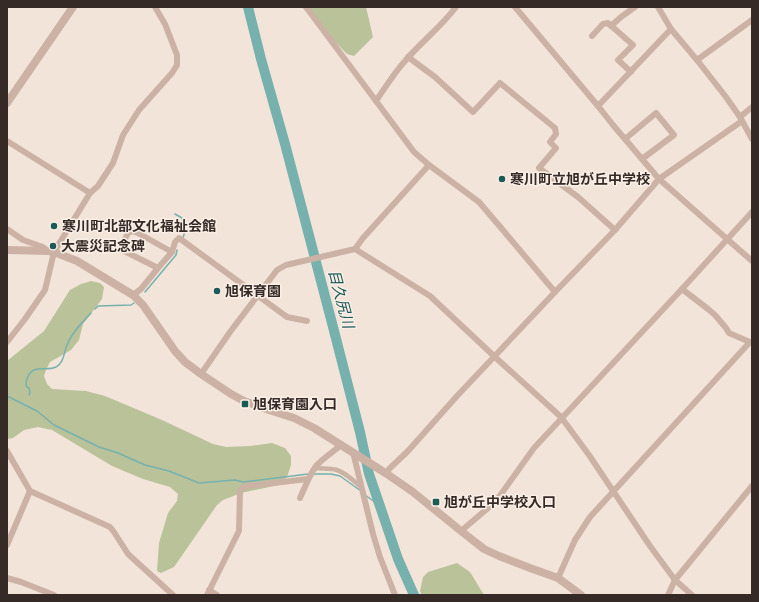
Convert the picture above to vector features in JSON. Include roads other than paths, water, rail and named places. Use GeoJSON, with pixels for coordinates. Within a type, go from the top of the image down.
{"type":"FeatureCollection","features":[{"type":"Feature","properties":{"kind":"street"},"geometry":{"type":"LineString","coordinates":[[7,103],[73,7]]}},
{"type":"Feature","properties":{"kind":"street"},"geometry":{"type":"LineString","coordinates":[[7,342],[45,290],[51,251],[90,193],[98,186],[113,163],[123,136],[139,110],[172,73],[177,65],[177,55],[165,24],[155,7]]}},
{"type":"Feature","properties":{"kind":"street"},"geometry":{"type":"LineString","coordinates":[[306,7],[414,152],[479,202],[555,292]]}},
{"type":"Feature","properties":{"kind":"street"},"geometry":{"type":"LineString","coordinates":[[376,101],[404,61],[436,30],[456,7]]}},
{"type":"Feature","properties":{"kind":"street"},"geometry":{"type":"LineString","coordinates":[[515,7],[659,179],[752,261]]}},
{"type":"Feature","properties":{"kind":"street"},"geometry":{"type":"LineString","coordinates":[[611,26],[635,7]]}},
{"type":"Feature","properties":{"kind":"street"},"geometry":{"type":"LineString","coordinates":[[658,7],[671,29],[726,97],[752,139]]}},
{"type":"Feature","properties":{"kind":"street"},"geometry":{"type":"LineString","coordinates":[[697,60],[752,20]]}},
{"type":"Feature","properties":{"kind":"street"},"geometry":{"type":"LineString","coordinates":[[592,36],[603,24],[608,23],[633,45],[618,60],[631,72]]}},
{"type":"Feature","properties":{"kind":"street"},"geometry":{"type":"LineString","coordinates":[[598,106],[671,29]]}},
{"type":"Feature","properties":{"kind":"street"},"geometry":{"type":"LineString","coordinates":[[408,57],[435,77],[473,112],[500,84],[555,128],[556,134],[550,142],[556,148],[539,168],[578,197],[615,230]]}},
{"type":"Feature","properties":{"kind":"street"},"geometry":{"type":"LineString","coordinates":[[385,473],[615,230],[659,179],[741,119],[752,107]]}},
{"type":"Feature","properties":{"kind":"street"},"geometry":{"type":"LineString","coordinates":[[625,139],[656,113],[674,135],[642,159]]}},
{"type":"Feature","properties":{"kind":"street"},"geometry":{"type":"LineString","coordinates":[[7,141],[90,193]]}},
{"type":"Feature","properties":{"kind":"street"},"geometry":{"type":"LineString","coordinates":[[355,249],[363,238],[429,165]]}},
{"type":"Feature","properties":{"kind":"street"},"geometry":{"type":"LineString","coordinates":[[460,531],[489,508],[499,497],[527,456],[752,212]]}},
{"type":"Feature","properties":{"kind":"street"},"geometry":{"type":"LineString","coordinates":[[7,229],[23,240],[77,261],[133,295],[143,305],[175,351],[185,362],[231,394],[244,401],[294,418],[314,428],[413,492],[484,549],[558,578],[581,595]]}},
{"type":"Feature","properties":{"kind":"street"},"geometry":{"type":"LineString","coordinates":[[158,268],[120,249],[128,233],[132,231],[136,232],[172,252]]}},
{"type":"Feature","properties":{"kind":"street"},"geometry":{"type":"LineString","coordinates":[[133,295],[172,252],[175,242],[179,238],[287,316],[306,321]]}},
{"type":"Feature","properties":{"kind":"street"},"geometry":{"type":"LineString","coordinates":[[201,374],[257,295],[277,270],[286,265],[304,260],[355,249],[430,296],[494,357],[562,417],[650,546],[675,580],[692,595]]}},
{"type":"Feature","properties":{"kind":"street"},"geometry":{"type":"LineString","coordinates":[[7,250],[51,251]]}},
{"type":"Feature","properties":{"kind":"street"},"geometry":{"type":"LineString","coordinates":[[558,578],[575,540],[590,516],[614,492],[751,343],[729,333],[715,315],[682,289]]}},
{"type":"Feature","properties":{"kind":"street"},"geometry":{"type":"LineString","coordinates":[[300,498],[308,479],[315,468],[325,457],[341,445]]}},
{"type":"Feature","properties":{"kind":"street"},"geometry":{"type":"LineString","coordinates":[[7,451],[30,491],[110,527],[128,554],[174,595]]}},
{"type":"Feature","properties":{"kind":"street"},"geometry":{"type":"LineString","coordinates":[[354,453],[361,487],[380,557],[395,595]]}},
{"type":"Feature","properties":{"kind":"street"},"geometry":{"type":"LineString","coordinates":[[315,468],[336,469],[344,472],[361,487]]}},
{"type":"Feature","properties":{"kind":"street"},"geometry":{"type":"LineString","coordinates":[[217,595],[208,593],[239,530],[240,491],[242,488],[247,486],[308,479]]}},
{"type":"Feature","properties":{"kind":"street"},"geometry":{"type":"LineString","coordinates":[[668,595],[675,580],[752,486]]}},
{"type":"Feature","properties":{"kind":"street"},"geometry":{"type":"LineString","coordinates":[[7,545],[30,491]]}},
{"type":"Feature","properties":{"kind":"street"},"geometry":{"type":"LineString","coordinates":[[7,578],[22,582],[54,595]]}},
{"type":"Feature","properties":{"kind":"waterway","name":"目久尻川"},"geometry":{"type":"LineString","coordinates":[[248,7],[332,323],[360,432],[369,474],[398,559],[414,595]]}},
{"type":"Feature","properties":{"kind":"waterway"},"geometry":{"type":"LineString","coordinates":[[175,214],[182,218],[185,231],[183,238]]}},
{"type":"Feature","properties":{"kind":"waterway"},"geometry":{"type":"LineString","coordinates":[[145,292],[176,255],[177,250]]}},
{"type":"Feature","properties":{"kind":"waterway"},"geometry":{"type":"LineString","coordinates":[[95,309],[98,306],[131,305],[134,303]]}},
{"type":"Feature","properties":{"kind":"waterway"},"geometry":{"type":"LineString","coordinates":[[29,395],[29,388],[26,384],[29,374],[36,369],[52,368],[59,365],[72,336],[91,313]]}},
{"type":"Feature","properties":{"kind":"waterway"},"geometry":{"type":"LineString","coordinates":[[7,396],[37,411],[54,425],[99,447],[118,453],[145,465],[169,471],[199,483],[235,480],[243,482],[308,474]]}},
{"type":"Feature","properties":{"kind":"waterway"},"geometry":{"type":"LineString","coordinates":[[314,474],[331,474],[340,476],[361,491]]}},
{"type":"Feature","properties":{"kind":"waterway"},"geometry":{"type":"LineString","coordinates":[[365,495],[379,505]]}},
{"type":"Feature","properties":{"kind":"place","name":"寒川町立旭が丘中学校"},"geometry":{"type":"Point","coordinates":[502,179]}},
{"type":"Feature","properties":{"kind":"place","name":"寒川町北部文化福祉会館"},"geometry":{"type":"Point","coordinates":[54,226]}},
{"type":"Feature","properties":{"kind":"place","name":"大震災記念碑"},"geometry":{"type":"Point","coordinates":[53,246]}},
{"type":"Feature","properties":{"kind":"place","name":"旭保育園"},"geometry":{"type":"Point","coordinates":[217,291]}},
{"type":"Feature","properties":{"kind":"place","name":"旭保育園入口"},"geometry":{"type":"Point","coordinates":[245,404]}},
{"type":"Feature","properties":{"kind":"place","name":"旭が丘中学校入口"},"geometry":{"type":"Point","coordinates":[436,502]}}]}
